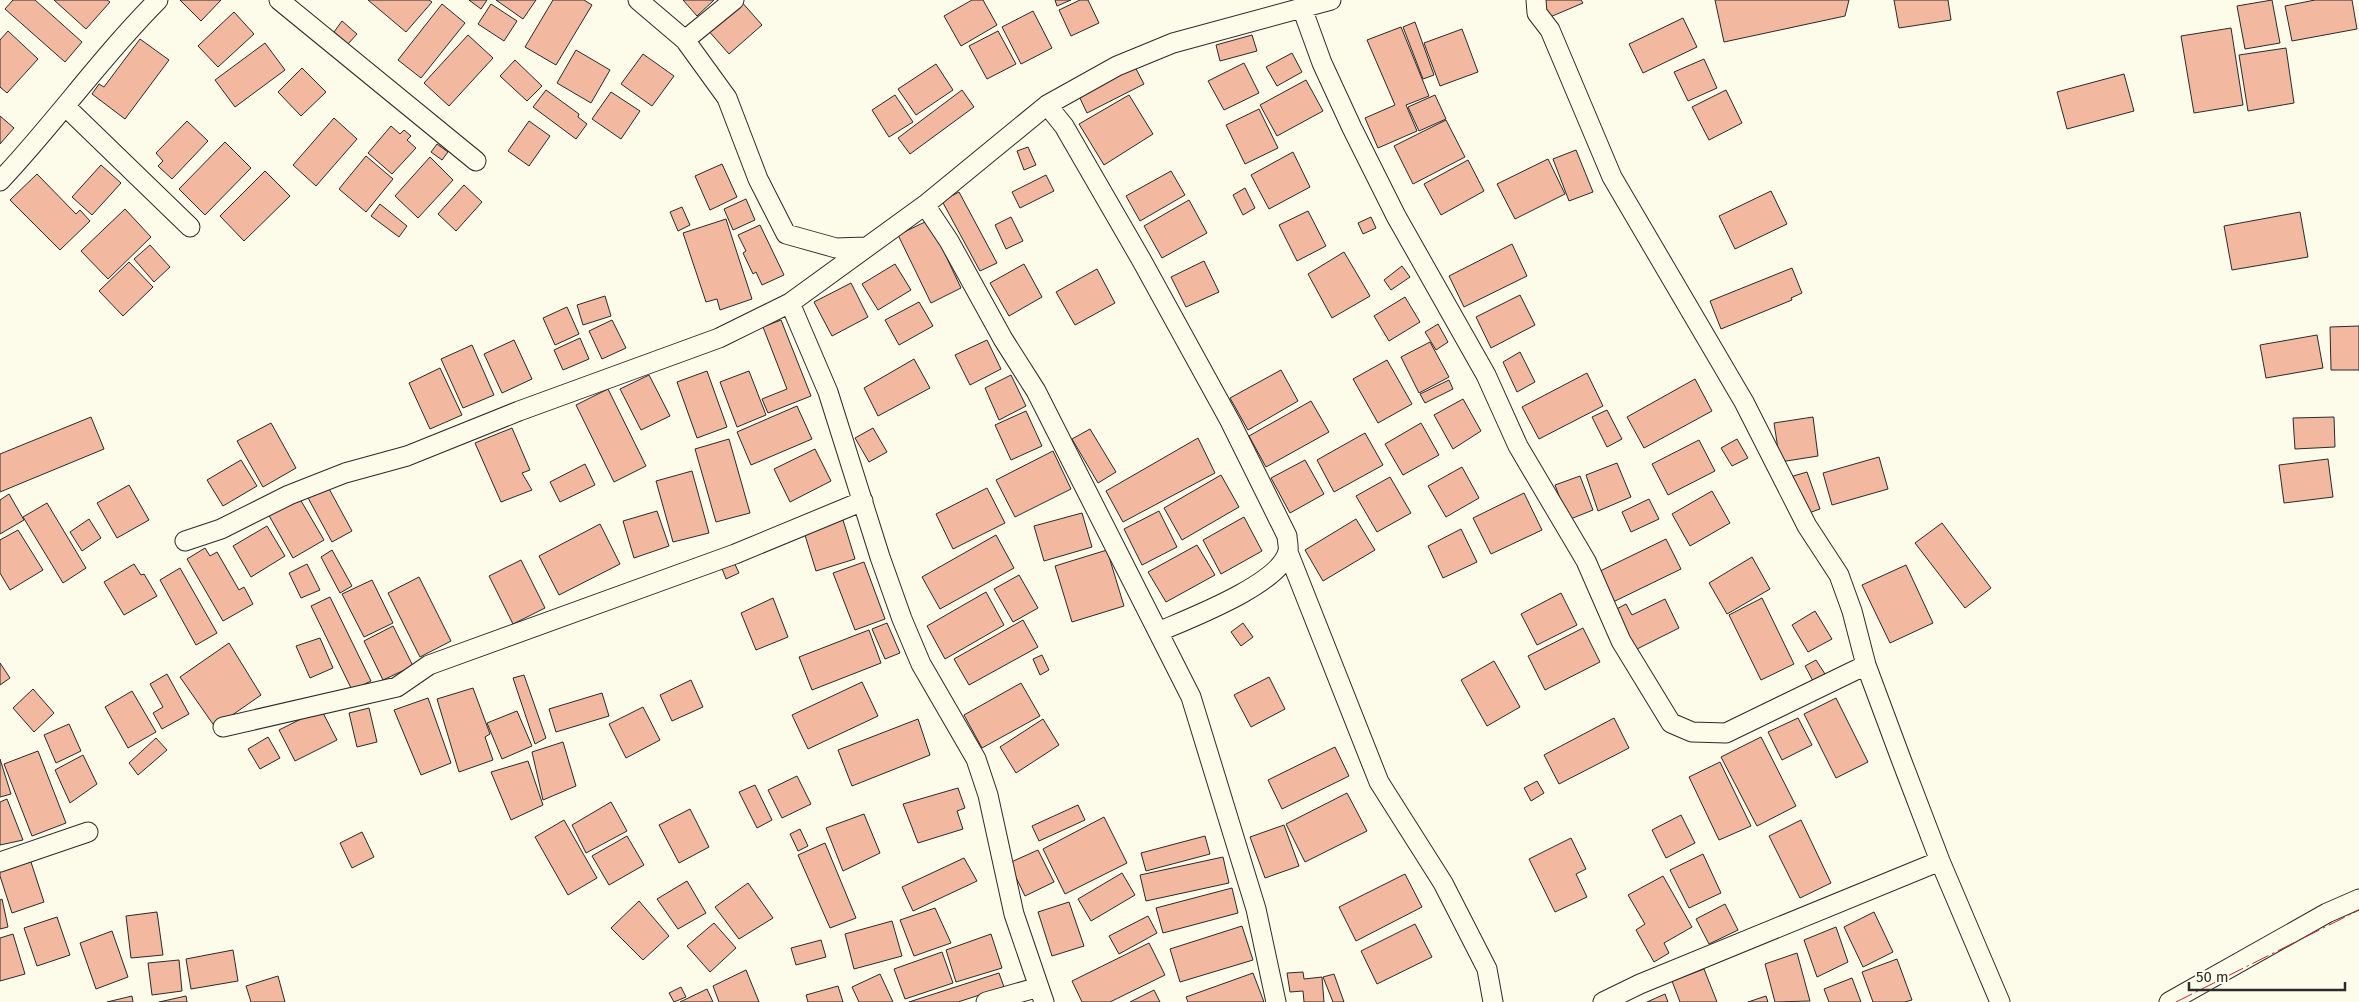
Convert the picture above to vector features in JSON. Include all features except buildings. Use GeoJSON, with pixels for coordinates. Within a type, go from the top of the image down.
{"type":"FeatureCollection","features":[{"type":"Feature","properties":{"kind":"street"},"geometry":{"type":"LineString","coordinates":[[0,181],[91,76],[122,35],[158,0]]}},
{"type":"Feature","properties":{"kind":"street"},"geometry":{"type":"LineString","coordinates":[[278,0],[476,161]]}},
{"type":"Feature","properties":{"kind":"street"},"geometry":{"type":"LineString","coordinates":[[638,0],[685,40],[727,98],[758,179],[786,234],[836,248],[866,247]]}},
{"type":"Feature","properties":{"kind":"street"},"geometry":{"type":"LineString","coordinates":[[685,40],[734,0]]}},
{"type":"Feature","properties":{"kind":"street"},"geometry":{"type":"LineString","coordinates":[[185,541],[221,530],[289,495],[344,473],[406,456],[519,411],[719,338],[790,303],[925,206],[1047,105],[1118,66],[1173,43],[1331,0]]}},
{"type":"Feature","properties":{"kind":"street"},"geometry":{"type":"LineString","coordinates":[[1536,0],[1537,13],[1550,30],[1612,177],[1744,402],[1807,526],[1839,575],[1852,611],[1866,665],[1940,861],[2000,1002]]}},
{"type":"Feature","properties":{"kind":"street"},"geometry":{"type":"LineString","coordinates":[[1302,8],[1322,63],[1396,216],[1486,375],[1518,446],[1586,561],[1621,641],[1671,723],[1692,732],[1726,733],[1866,665]]}},
{"type":"Feature","properties":{"kind":"street"},"geometry":{"type":"LineString","coordinates":[[1047,105],[1064,126],[1132,244],[1230,421],[1281,521],[1287,536],[1288,552],[1380,782],[1443,884],[1487,969],[1493,1002]]}},
{"type":"Feature","properties":{"kind":"street"},"geometry":{"type":"LineString","coordinates":[[65,106],[190,227]]}},
{"type":"Feature","properties":{"kind":"street"},"geometry":{"type":"LineString","coordinates":[[925,206],[949,241],[1003,340],[1036,391],[1191,697],[1256,909],[1276,1002]]}},
{"type":"Feature","properties":{"kind":"street"},"geometry":{"type":"LineString","coordinates":[[790,303],[828,392],[883,566],[902,619],[921,664],[976,759],[988,795],[1014,914],[1042,994],[986,1002]]}},
{"type":"Feature","properties":{"kind":"street"},"geometry":{"type":"LineString","coordinates":[[223,727],[397,688],[429,665],[735,554],[863,501]]}},
{"type":"Feature","properties":{"kind":"street"},"geometry":{"type":"LineString","coordinates":[[1158,632],[1237,597],[1277,570],[1288,552]]}},
{"type":"Feature","properties":{"kind":"street"},"geometry":{"type":"LineString","coordinates":[[0,862],[88,832]]}},
{"type":"Feature","properties":{"kind":"street"},"geometry":{"type":"LineString","coordinates":[[1603,1002],[1640,984],[1940,861]]}},
{"type":"Feature","properties":{"kind":"street"},"geometry":{"type":"LineString","coordinates":[[2169,1002],[2327,913],[2359,899]]}},
{"type":"Feature","properties":{"kind":"power"},"geometry":{"type":"LineString","coordinates":[[2176,1002],[2359,910]]}}]}
